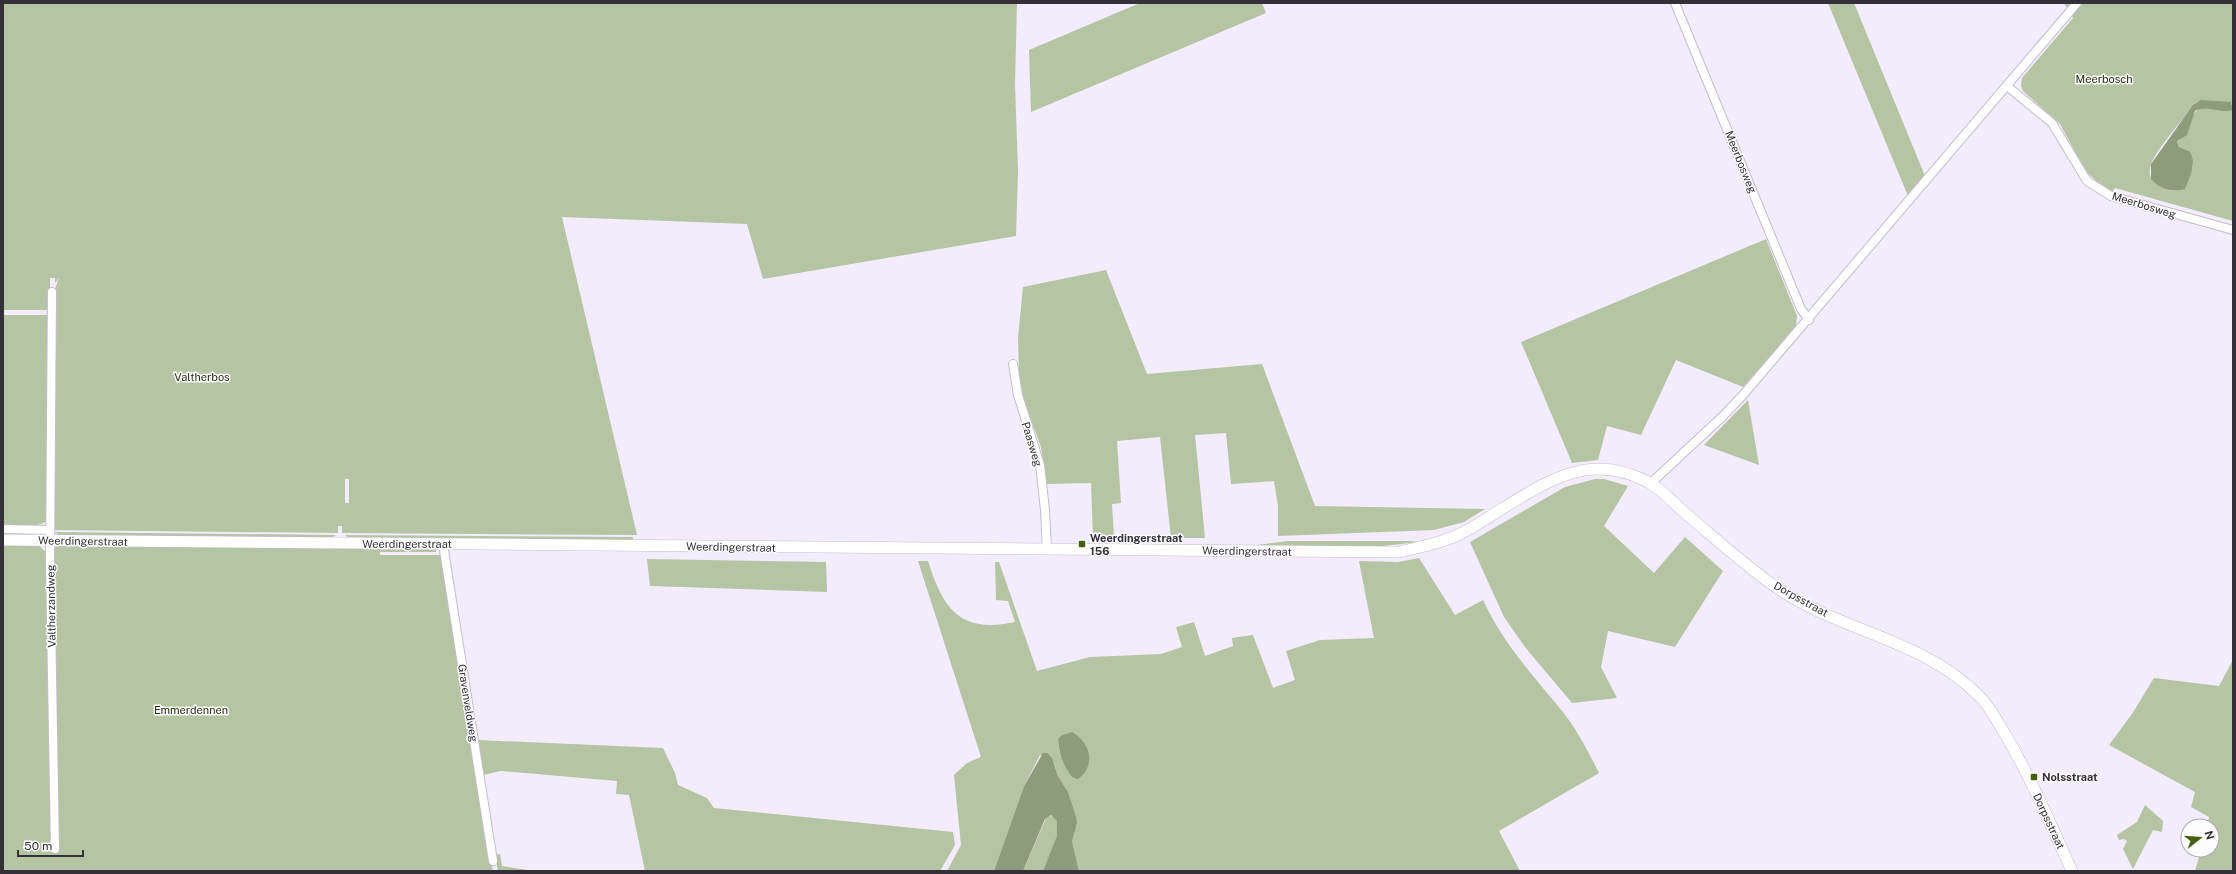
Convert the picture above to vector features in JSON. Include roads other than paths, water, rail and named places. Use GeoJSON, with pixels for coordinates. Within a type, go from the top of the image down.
{"type":"FeatureCollection","features":[{"type":"Feature","properties":{"kind":"main road","name":"Dorpsstraat"},"geometry":{"type":"LineString","coordinates":[[1457,536],[1549,483],[1578,472],[1596,469],[1612,470],[1629,474],[1651,483],[1740,561],[1778,589],[1823,612],[1936,662],[1965,682],[1980,696],[1992,712],[2012,746],[2072,871]]}},
{"type":"Feature","properties":{"kind":"main road","name":"Weerdingerstraat"},"geometry":{"type":"LineString","coordinates":[[3,540],[50,536],[443,544],[1399,552],[1433,544],[1457,536]]}},
{"type":"Feature","properties":{"kind":"street","name":"Meerbosweg"},"geometry":{"type":"LineString","coordinates":[[1675,3],[1801,309],[1809,320]]}},
{"type":"Feature","properties":{"kind":"street"},"geometry":{"type":"LineString","coordinates":[[1651,483],[1724,416],[1809,320],[2077,3]]}},
{"type":"Feature","properties":{"kind":"street","name":"Meerbosweg"},"geometry":{"type":"LineString","coordinates":[[2008,86],[2052,123],[2079,169],[2095,187],[2111,196],[2233,230]]}},
{"type":"Feature","properties":{"kind":"street","name":"Valtherzandweg"},"geometry":{"type":"LineString","coordinates":[[52,292],[50,536],[55,849]]}},
{"type":"Feature","properties":{"kind":"street","name":"Paasweg"},"geometry":{"type":"LineString","coordinates":[[1013,364],[1018,395],[1040,464],[1045,510],[1047,549]]}},
{"type":"Feature","properties":{"kind":"street","name":"Weerdingerstraat"},"geometry":{"type":"LineString","coordinates":[[3,529],[50,536]]}},
{"type":"Feature","properties":{"kind":"street","name":"Gravenveldweg"},"geometry":{"type":"LineString","coordinates":[[443,544],[493,861]]}},
{"type":"Feature","properties":{"kind":"place","name":"Weerdingerstraat 156"},"geometry":{"type":"Point","coordinates":[1082,544]}},
{"type":"Feature","properties":{"kind":"place","name":"Nolsstraat"},"geometry":{"type":"Point","coordinates":[2034,777]}},
{"type":"Feature","properties":{"kind":"park label","name":"Meerbosch"},"geometry":{"type":"Point","coordinates":[2104,79]}},
{"type":"Feature","properties":{"kind":"park label","name":"Valtherbos"},"geometry":{"type":"Point","coordinates":[202,377]}},
{"type":"Feature","properties":{"kind":"park label","name":"Emmerdennen"},"geometry":{"type":"Point","coordinates":[191,710]}}]}
